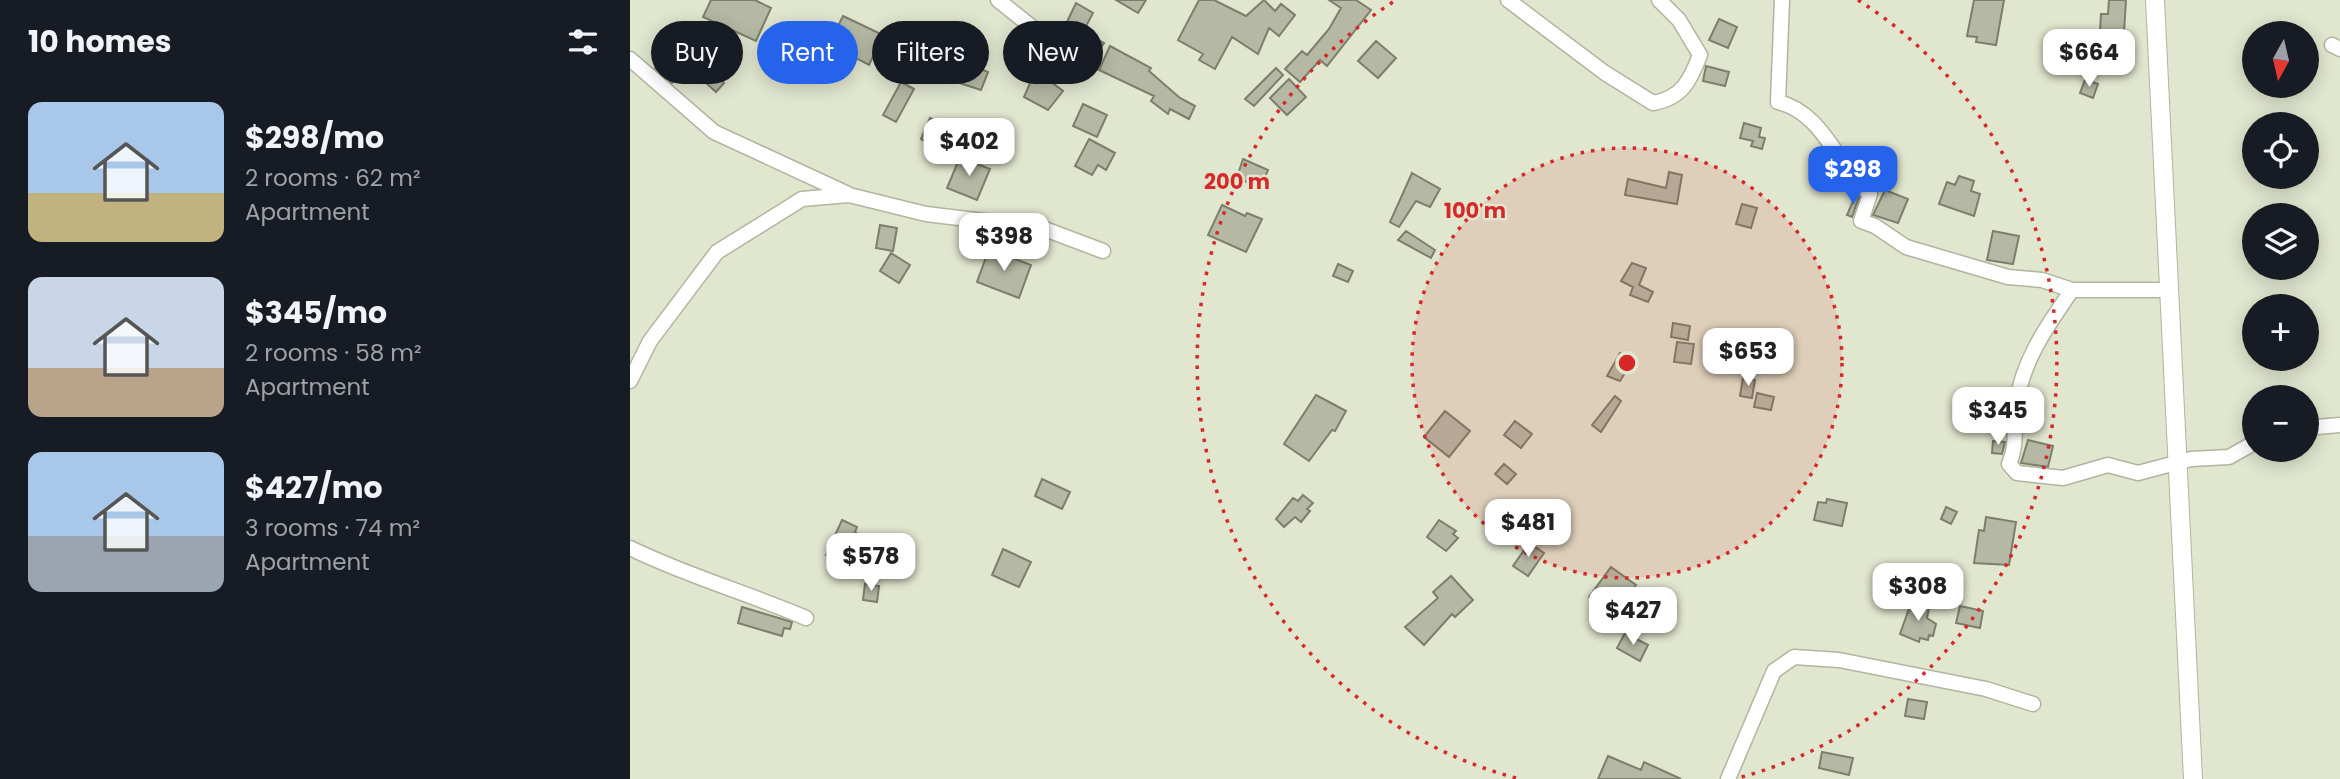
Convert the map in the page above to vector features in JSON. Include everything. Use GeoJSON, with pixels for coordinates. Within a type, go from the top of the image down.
{"type":"FeatureCollection","features":[{"type":"Feature","properties":{"kind":"street"},"geometry":{"type":"LineString","coordinates":[[998,0],[1024,21]]}},
{"type":"Feature","properties":{"kind":"street"},"geometry":{"type":"LineString","coordinates":[[1508,0],[1605,73],[1654,103],[1671,100],[1692,76],[1700,55],[1679,20],[1659,0]]}},
{"type":"Feature","properties":{"kind":"street"},"geometry":{"type":"LineString","coordinates":[[1782,0],[1778,102],[1795,106],[1839,156],[1858,184],[1871,194],[1861,221],[1875,226],[1906,247],[2008,277],[2042,280],[2072,290],[2168,290]]}},
{"type":"Feature","properties":{"kind":"street"},"geometry":{"type":"LineString","coordinates":[[2155,0],[2193,779]]}},
{"type":"Feature","properties":{"kind":"street"},"geometry":{"type":"LineString","coordinates":[[630,59],[714,132],[849,195],[926,214],[1042,228],[1103,251]]}},
{"type":"Feature","properties":{"kind":"street"},"geometry":{"type":"LineString","coordinates":[[630,381],[650,341],[717,252],[803,199],[849,195]]}},
{"type":"Feature","properties":{"kind":"street"},"geometry":{"type":"LineString","coordinates":[[2072,290],[2028,356],[2016,405],[2017,448],[2009,464],[2017,473],[2063,478],[2108,465],[2138,473],[2177,465],[2191,459],[2229,457],[2242,450]]}},
{"type":"Feature","properties":{"kind":"street"},"geometry":{"type":"LineString","coordinates":[[2319,427],[2340,425]]}},
{"type":"Feature","properties":{"kind":"street"},"geometry":{"type":"LineString","coordinates":[[630,548],[700,579],[760,598],[806,618]]}},
{"type":"Feature","properties":{"kind":"street"},"geometry":{"type":"LineString","coordinates":[[1728,779],[1774,671],[1794,657],[1839,660],[1986,689],[2033,704]]}},
{"type":"Feature","properties":{"kind":"building"},"geometry":{"type":"Polygon","coordinates":[[[711,0],[755,0],[771,8],[765,21],[757,21],[756,41],[743,35],[743,21],[712,21],[703,17],[711,0]]]}},
{"type":"Feature","properties":{"kind":"building"},"geometry":{"type":"Polygon","coordinates":[[[1116,0],[1146,0],[1138,13],[1116,0]]]}},
{"type":"Feature","properties":{"kind":"building"},"geometry":{"type":"Polygon","coordinates":[[[1199,0],[1214,0],[1246,16],[1264,0],[1275,11],[1281,4],[1295,15],[1279,36],[1269,28],[1258,54],[1232,37],[1215,69],[1199,60],[1203,54],[1178,40],[1199,0]]]}},
{"type":"Feature","properties":{"kind":"building"},"geometry":{"type":"Polygon","coordinates":[[[1329,0],[1356,0],[1371,10],[1327,66],[1320,60],[1300,82],[1285,69],[1302,51],[1307,55],[1329,29],[1341,8],[1329,0]]]}},
{"type":"Feature","properties":{"kind":"building"},"geometry":{"type":"Polygon","coordinates":[[[1974,0],[2004,0],[1996,45],[1976,42],[1977,37],[1967,36],[1974,0]]]}},
{"type":"Feature","properties":{"kind":"building"},"geometry":{"type":"Polygon","coordinates":[[[2109,0],[2126,0],[2124,33],[2100,31],[2101,14],[2108,14],[2109,0]]]}},
{"type":"Feature","properties":{"kind":"building"},"geometry":{"type":"Polygon","coordinates":[[[1076,3],[1093,13],[1089,21],[1067,21],[1076,3]]]}},
{"type":"Feature","properties":{"kind":"building"},"geometry":{"type":"Polygon","coordinates":[[[843,16],[854,21],[840,21],[843,16]]]}},
{"type":"Feature","properties":{"kind":"building"},"geometry":{"type":"Polygon","coordinates":[[[1719,19],[1737,27],[1728,48],[1709,40],[1719,19]]]}},
{"type":"Feature","properties":{"kind":"building"},"geometry":{"type":"Polygon","coordinates":[[[858,23],[872,30],[872,59],[869,65],[858,59],[858,23]]]}},
{"type":"Feature","properties":{"kind":"building"},"geometry":{"type":"Polygon","coordinates":[[[1376,41],[1396,58],[1378,78],[1358,61],[1376,41]]]}},
{"type":"Feature","properties":{"kind":"building"},"geometry":{"type":"Polygon","coordinates":[[[1110,46],[1151,68],[1149,71],[1180,98],[1195,106],[1189,119],[1170,109],[1168,114],[1151,101],[1154,96],[1103,72],[1103,61],[1110,46]]]}},
{"type":"Feature","properties":{"kind":"building"},"geometry":{"type":"Polygon","coordinates":[[[1706,66],[1729,72],[1725,86],[1703,81],[1706,66]]]}},
{"type":"Feature","properties":{"kind":"building"},"geometry":{"type":"Polygon","coordinates":[[[1276,68],[1283,75],[1254,106],[1245,99],[1276,68]]]}},
{"type":"Feature","properties":{"kind":"building"},"geometry":{"type":"Polygon","coordinates":[[[1289,79],[1306,97],[1287,115],[1270,98],[1289,79]]]}},
{"type":"Feature","properties":{"kind":"building"},"geometry":{"type":"Polygon","coordinates":[[[2085,80],[2098,84],[2093,98],[2080,93],[2085,80]]]}},
{"type":"Feature","properties":{"kind":"building"},"geometry":{"type":"Polygon","coordinates":[[[707,84],[723,84],[716,92],[707,84]]]}},
{"type":"Feature","properties":{"kind":"building"},"geometry":{"type":"Polygon","coordinates":[[[900,84],[914,89],[896,122],[883,115],[900,84]]]}},
{"type":"Feature","properties":{"kind":"building"},"geometry":{"type":"Polygon","coordinates":[[[962,84],[983,84],[981,90],[962,84]]]}},
{"type":"Feature","properties":{"kind":"building"},"geometry":{"type":"Polygon","coordinates":[[[1030,84],[1054,84],[1063,91],[1048,110],[1024,97],[1030,84]]]}},
{"type":"Feature","properties":{"kind":"building"},"geometry":{"type":"Polygon","coordinates":[[[1083,104],[1107,115],[1097,137],[1073,126],[1083,104]]]}},
{"type":"Feature","properties":{"kind":"building"},"geometry":{"type":"Polygon","coordinates":[[[930,118],[945,126],[939,148],[921,139],[930,118]]]}},
{"type":"Feature","properties":{"kind":"building"},"geometry":{"type":"Polygon","coordinates":[[[1744,123],[1761,128],[1759,137],[1765,138],[1762,149],[1751,146],[1753,141],[1740,138],[1744,123]]]}},
{"type":"Feature","properties":{"kind":"building"},"geometry":{"type":"Polygon","coordinates":[[[1089,139],[1115,153],[1106,170],[1098,165],[1092,175],[1075,166],[1089,139]]]}},
{"type":"Feature","properties":{"kind":"building"},"geometry":{"type":"Polygon","coordinates":[[[960,157],[990,169],[977,200],[947,188],[960,157]]]}},
{"type":"Feature","properties":{"kind":"building"},"geometry":{"type":"Polygon","coordinates":[[[1243,159],[1268,170],[1260,189],[1237,177],[1243,159]]]}},
{"type":"Feature","properties":{"kind":"building"},"geometry":{"type":"Polygon","coordinates":[[[1669,172],[1682,175],[1677,204],[1625,195],[1628,179],[1666,188],[1669,172]]]}},
{"type":"Feature","properties":{"kind":"building"},"geometry":{"type":"Polygon","coordinates":[[[1412,173],[1440,189],[1430,207],[1416,201],[1399,227],[1390,222],[1412,173]]]}},
{"type":"Feature","properties":{"kind":"building"},"geometry":{"type":"Polygon","coordinates":[[[1959,176],[1974,181],[1971,191],[1980,194],[1974,216],[1939,204],[1947,182],[1955,185],[1959,176]]]}},
{"type":"Feature","properties":{"kind":"building"},"geometry":{"type":"Polygon","coordinates":[[[1885,190],[1908,199],[1898,223],[1873,215],[1885,190]]]}},
{"type":"Feature","properties":{"kind":"building"},"geometry":{"type":"Polygon","coordinates":[[[1856,194],[1859,197],[1852,217],[1847,215],[1856,194]]]}},
{"type":"Feature","properties":{"kind":"building"},"geometry":{"type":"Polygon","coordinates":[[[1742,204],[1757,208],[1751,228],[1736,224],[1742,204]]]}},
{"type":"Feature","properties":{"kind":"building"},"geometry":{"type":"Polygon","coordinates":[[[1222,205],[1245,216],[1247,213],[1262,219],[1246,252],[1208,235],[1222,205]]]}},
{"type":"Feature","properties":{"kind":"building"},"geometry":{"type":"Polygon","coordinates":[[[880,225],[897,228],[893,251],[876,248],[880,225]]]}},
{"type":"Feature","properties":{"kind":"building"},"geometry":{"type":"Polygon","coordinates":[[[1406,231],[1435,250],[1431,258],[1398,240],[1406,231]]]}},
{"type":"Feature","properties":{"kind":"building"},"geometry":{"type":"Polygon","coordinates":[[[1993,231],[2019,236],[2013,264],[1987,260],[1993,231]]]}},
{"type":"Feature","properties":{"kind":"building"},"geometry":{"type":"Polygon","coordinates":[[[989,249],[1031,265],[1019,298],[977,282],[989,249]]]}},
{"type":"Feature","properties":{"kind":"building"},"geometry":{"type":"Polygon","coordinates":[[[891,253],[910,265],[899,283],[880,271],[891,253]]]}},
{"type":"Feature","properties":{"kind":"building"},"geometry":{"type":"Polygon","coordinates":[[[1632,263],[1646,268],[1639,285],[1653,292],[1648,302],[1630,295],[1633,287],[1621,281],[1632,263]]]}},
{"type":"Feature","properties":{"kind":"building"},"geometry":{"type":"Polygon","coordinates":[[[1338,264],[1353,271],[1348,282],[1333,276],[1338,264]]]}},
{"type":"Feature","properties":{"kind":"building"},"geometry":{"type":"Polygon","coordinates":[[[1673,323],[1690,326],[1688,340],[1671,337],[1673,323]]]}},
{"type":"Feature","properties":{"kind":"building"},"geometry":{"type":"Polygon","coordinates":[[[1677,342],[1694,344],[1691,364],[1674,362],[1677,342]]]}},
{"type":"Feature","properties":{"kind":"building"},"geometry":{"type":"Polygon","coordinates":[[[1620,353],[1633,360],[1620,381],[1607,376],[1620,353]]]}},
{"type":"Feature","properties":{"kind":"building"},"geometry":{"type":"Polygon","coordinates":[[[1743,378],[1755,380],[1752,398],[1740,396],[1743,378]]]}},
{"type":"Feature","properties":{"kind":"building"},"geometry":{"type":"Polygon","coordinates":[[[1757,393],[1774,397],[1771,410],[1754,407],[1757,393]]]}},
{"type":"Feature","properties":{"kind":"building"},"geometry":{"type":"Polygon","coordinates":[[[1316,395],[1346,411],[1335,431],[1332,430],[1309,461],[1284,444],[1316,395]]]}},
{"type":"Feature","properties":{"kind":"building"},"geometry":{"type":"Polygon","coordinates":[[[1615,396],[1621,401],[1601,432],[1592,425],[1615,396]]]}},
{"type":"Feature","properties":{"kind":"building"},"geometry":{"type":"Polygon","coordinates":[[[1445,411],[1470,431],[1449,457],[1424,437],[1445,411]]]}},
{"type":"Feature","properties":{"kind":"building"},"geometry":{"type":"Polygon","coordinates":[[[1515,421],[1532,434],[1521,448],[1504,435],[1515,421]]]}},
{"type":"Feature","properties":{"kind":"building"},"geometry":{"type":"Polygon","coordinates":[[[2028,440],[2053,446],[2048,467],[2021,463],[2028,440]]]}},
{"type":"Feature","properties":{"kind":"building"},"geometry":{"type":"Polygon","coordinates":[[[1993,441],[2005,442],[2002,454],[1992,453],[1993,441]]]}},
{"type":"Feature","properties":{"kind":"building"},"geometry":{"type":"Polygon","coordinates":[[[1504,464],[1516,474],[1507,484],[1495,474],[1504,464]]]}},
{"type":"Feature","properties":{"kind":"building"},"geometry":{"type":"Polygon","coordinates":[[[1042,479],[1070,492],[1062,509],[1035,496],[1042,479]]]}},
{"type":"Feature","properties":{"kind":"building"},"geometry":{"type":"Polygon","coordinates":[[[1303,495],[1313,503],[1307,509],[1310,511],[1301,522],[1295,517],[1284,527],[1276,519],[1293,498],[1298,501],[1303,495]]]}},
{"type":"Feature","properties":{"kind":"building"},"geometry":{"type":"Polygon","coordinates":[[[1827,499],[1847,503],[1842,526],[1814,520],[1818,502],[1826,503],[1827,499]]]}},
{"type":"Feature","properties":{"kind":"building"},"geometry":{"type":"Polygon","coordinates":[[[1946,507],[1957,512],[1951,524],[1941,519],[1946,507]]]}},
{"type":"Feature","properties":{"kind":"building"},"geometry":{"type":"Polygon","coordinates":[[[1986,517],[2016,522],[2009,565],[1974,563],[1979,530],[1984,531],[1986,517]]]}},
{"type":"Feature","properties":{"kind":"building"},"geometry":{"type":"Polygon","coordinates":[[[842,520],[857,527],[855,532],[872,544],[865,557],[859,555],[857,559],[850,556],[847,565],[826,555],[842,520]]]}},
{"type":"Feature","properties":{"kind":"building"},"geometry":{"type":"Polygon","coordinates":[[[1439,520],[1456,531],[1453,534],[1458,538],[1446,551],[1427,537],[1439,520]]]}},
{"type":"Feature","properties":{"kind":"building"},"geometry":{"type":"Polygon","coordinates":[[[1529,543],[1544,553],[1528,576],[1513,566],[1529,543]]]}},
{"type":"Feature","properties":{"kind":"building"},"geometry":{"type":"Polygon","coordinates":[[[1003,549],[1031,562],[1019,587],[992,575],[1003,549]]]}},
{"type":"Feature","properties":{"kind":"building"},"geometry":{"type":"Polygon","coordinates":[[[1611,567],[1636,585],[1616,610],[1605,602],[1602,606],[1589,597],[1611,567]]]}},
{"type":"Feature","properties":{"kind":"building"},"geometry":{"type":"Polygon","coordinates":[[[1451,576],[1473,600],[1455,617],[1452,614],[1424,645],[1405,627],[1438,598],[1433,592],[1451,576]]]}},
{"type":"Feature","properties":{"kind":"building"},"geometry":{"type":"Polygon","coordinates":[[[865,584],[879,586],[877,602],[863,600],[865,584]]]}},
{"type":"Feature","properties":{"kind":"building"},"geometry":{"type":"Polygon","coordinates":[[[1919,601],[1930,603],[1927,618],[1936,624],[1933,636],[1929,635],[1928,640],[1920,638],[1919,642],[1900,634],[1910,606],[1917,608],[1919,601]]]}},
{"type":"Feature","properties":{"kind":"building"},"geometry":{"type":"Polygon","coordinates":[[[1960,606],[1983,611],[1980,628],[1956,623],[1960,606]]]}},
{"type":"Feature","properties":{"kind":"building"},"geometry":{"type":"Polygon","coordinates":[[[742,607],[792,622],[790,629],[784,628],[782,636],[738,623],[742,607]]]}},
{"type":"Feature","properties":{"kind":"building"},"geometry":{"type":"Polygon","coordinates":[[[1625,633],[1648,645],[1640,661],[1617,648],[1625,633]]]}},
{"type":"Feature","properties":{"kind":"building"},"geometry":{"type":"Polygon","coordinates":[[[1908,699],[1927,702],[1924,719],[1905,716],[1908,699]]]}},
{"type":"Feature","properties":{"kind":"building"},"geometry":{"type":"Polygon","coordinates":[[[1822,752],[1853,758],[1849,775],[1819,768],[1822,752]]]}},
{"type":"Feature","properties":{"kind":"building"},"geometry":{"type":"Polygon","coordinates":[[[1608,756],[1641,770],[1644,762],[1681,779],[1598,779],[1608,756]]]}}]}
